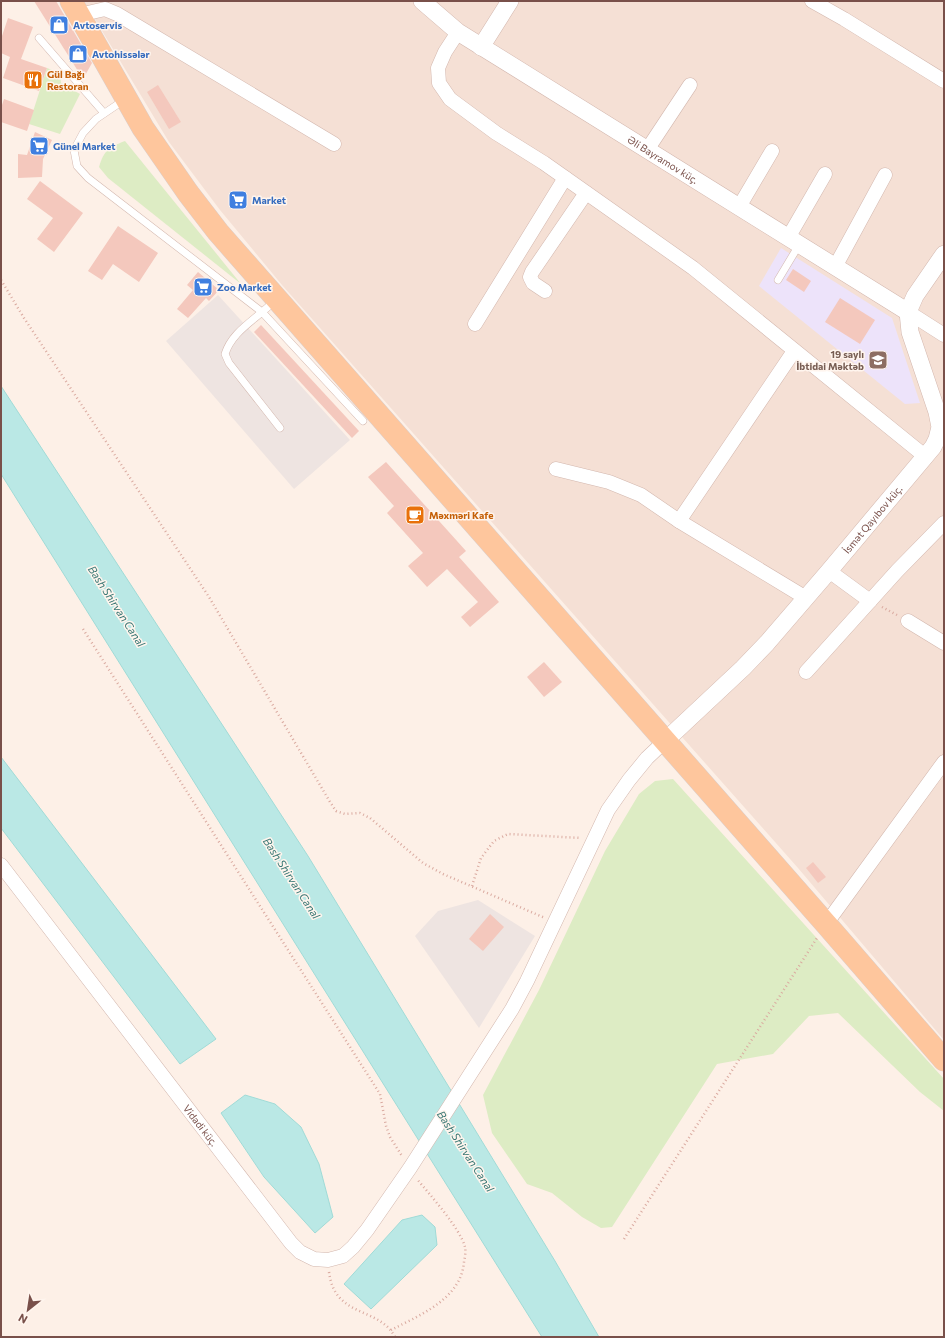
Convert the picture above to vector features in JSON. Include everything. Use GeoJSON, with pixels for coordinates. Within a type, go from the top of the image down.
{"type":"FeatureCollection","features":[{"type":"Feature","properties":{"kind":"main road"},"geometry":{"type":"LineString","coordinates":[[75,8],[143,128],[270,306],[665,741],[944,1060]]}},
{"type":"Feature","properties":{"kind":"street","name":"Əli Bayramov küç."},"geometry":{"type":"LineString","coordinates":[[422,1],[458,32],[481,47],[908,312]]}},
{"type":"Feature","properties":{"kind":"street"},"geometry":{"type":"LineString","coordinates":[[481,47],[510,1]]}},
{"type":"Feature","properties":{"kind":"street"},"geometry":{"type":"LineString","coordinates":[[813,1],[944,81]]}},
{"type":"Feature","properties":{"kind":"street"},"geometry":{"type":"LineString","coordinates":[[75,8],[105,9],[118,14],[334,144]]}},
{"type":"Feature","properties":{"kind":"street"},"geometry":{"type":"LineString","coordinates":[[458,32],[445,52],[438,68],[439,83],[450,99],[496,133],[566,178],[693,268],[926,457]]}},
{"type":"Feature","properties":{"kind":"street"},"geometry":{"type":"LineString","coordinates":[[647,150],[690,85]]}},
{"type":"Feature","properties":{"kind":"street"},"geometry":{"type":"LineString","coordinates":[[739,207],[772,151]]}},
{"type":"Feature","properties":{"kind":"street"},"geometry":{"type":"LineString","coordinates":[[794,241],[825,174]]}},
{"type":"Feature","properties":{"kind":"street"},"geometry":{"type":"LineString","coordinates":[[835,267],[885,175]]}},
{"type":"Feature","properties":{"kind":"street"},"geometry":{"type":"LineString","coordinates":[[475,324],[566,178]]}},
{"type":"Feature","properties":{"kind":"street"},"geometry":{"type":"LineString","coordinates":[[545,290],[533,283],[530,277],[532,272],[586,193]]}},
{"type":"Feature","properties":{"kind":"street"},"geometry":{"type":"LineString","coordinates":[[944,254],[915,296],[908,312],[944,335]]}},
{"type":"Feature","properties":{"kind":"street","name":"İsmət Qayıbov küç."},"geometry":{"type":"LineString","coordinates":[[665,741],[743,668],[767,643],[941,441],[937,412],[910,332],[908,312]]}},
{"type":"Feature","properties":{"kind":"street"},"geometry":{"type":"LineString","coordinates":[[679,521],[794,351]]}},
{"type":"Feature","properties":{"kind":"street"},"geometry":{"type":"LineString","coordinates":[[556,469],[609,482],[640,495],[679,521],[806,598]]}},
{"type":"Feature","properties":{"kind":"street"},"geometry":{"type":"LineString","coordinates":[[806,672],[870,601],[944,523]]}},
{"type":"Feature","properties":{"kind":"street"},"geometry":{"type":"LineString","coordinates":[[829,572],[870,601]]}},
{"type":"Feature","properties":{"kind":"street"},"geometry":{"type":"LineString","coordinates":[[908,621],[944,643]]}},
{"type":"Feature","properties":{"kind":"street"},"geometry":{"type":"LineString","coordinates":[[328,1260],[343,1256],[353,1247],[413,1163],[463,1086],[512,1009],[527,981],[608,810],[629,780],[665,741]]}},
{"type":"Feature","properties":{"kind":"street"},"geometry":{"type":"LineString","coordinates":[[826,924],[944,762]]}},
{"type":"Feature","properties":{"kind":"street","name":"Vidadi küç."},"geometry":{"type":"LineString","coordinates":[[1,865],[291,1243],[300,1252],[314,1259],[328,1260]]}},
{"type":"Feature","properties":{"kind":"lane"},"geometry":{"type":"LineString","coordinates":[[39,38],[104,113]]}},
{"type":"Feature","properties":{"kind":"lane"},"geometry":{"type":"LineString","coordinates":[[126,98],[96,119],[83,132],[74,150],[77,166],[88,178],[270,306],[364,420]]}},
{"type":"Feature","properties":{"kind":"lane"},"geometry":{"type":"LineString","coordinates":[[778,280],[794,241]]}},
{"type":"Feature","properties":{"kind":"lane"},"geometry":{"type":"LineString","coordinates":[[270,306],[234,336],[227,346],[225,354],[229,363],[280,428]]}},
{"type":"Feature","properties":{"kind":"path"},"geometry":{"type":"LineString","coordinates":[[1,280],[24,318],[209,596],[336,811],[345,814],[360,813],[370,818],[424,863],[443,874],[554,922]]}},
{"type":"Feature","properties":{"kind":"path"},"geometry":{"type":"LineString","coordinates":[[870,601],[908,621]]}},
{"type":"Feature","properties":{"kind":"path"},"geometry":{"type":"LineString","coordinates":[[83,629],[380,1094],[386,1126],[390,1136],[413,1163],[457,1229],[466,1247],[463,1272],[452,1291],[434,1307],[391,1330]]}},
{"type":"Feature","properties":{"kind":"path"},"geometry":{"type":"LineString","coordinates":[[472,886],[481,858],[494,841],[508,834],[594,839]]}},
{"type":"Feature","properties":{"kind":"path"},"geometry":{"type":"LineString","coordinates":[[624,1239],[826,924]]}},
{"type":"Feature","properties":{"kind":"path"},"geometry":{"type":"LineString","coordinates":[[328,1260],[330,1282],[337,1296],[351,1308],[378,1320],[391,1330],[395,1337]]}},
{"type":"Feature","properties":{"kind":"shaded area"},"geometry":{"type":"Polygon","coordinates":[[[84,1],[944,1],[944,1040],[798,868],[282,285],[220,210],[169,142],[84,1]]]}},
{"type":"Feature","properties":{"kind":"shaded area","name":"19 saylı İbtidai Məktəb"},"geometry":{"type":"Polygon","coordinates":[[[781,248],[892,318],[920,403],[905,404],[759,286],[781,248]]]}},
{"type":"Feature","properties":{"kind":"shaded area"},"geometry":{"type":"Polygon","coordinates":[[[218,295],[350,440],[294,489],[166,341],[218,295]]]}},
{"type":"Feature","properties":{"kind":"shaded area"},"geometry":{"type":"Polygon","coordinates":[[[478,900],[535,936],[479,1028],[415,936],[438,911],[478,900]]]}},
{"type":"Feature","properties":{"kind":"green space"},"geometry":{"type":"Polygon","coordinates":[[[47,68],[60,73],[61,83],[80,94],[60,134],[29,124],[47,68]]]}},
{"type":"Feature","properties":{"kind":"green space"},"geometry":{"type":"Polygon","coordinates":[[[125,141],[241,284],[108,178],[99,167],[105,153],[111,147],[125,141]]]}},
{"type":"Feature","properties":{"kind":"green space"},"geometry":{"type":"Polygon","coordinates":[[[673,779],[944,1079],[944,1111],[920,1092],[838,1013],[809,1016],[773,1054],[717,1064],[612,1227],[601,1228],[582,1217],[552,1193],[527,1184],[492,1133],[483,1095],[539,990],[605,851],[639,794],[655,781],[673,779]]]}},
{"type":"Feature","properties":{"kind":"water","name":"Bash Shirvan Canal"},"geometry":{"type":"Polygon","coordinates":[[[1,386],[308,856],[555,1261],[599,1337],[542,1337],[1,474],[1,386]]]}},
{"type":"Feature","properties":{"kind":"water"},"geometry":{"type":"Polygon","coordinates":[[[1,757],[216,1039],[180,1064],[1,828],[1,757]]]}},
{"type":"Feature","properties":{"kind":"water"},"geometry":{"type":"Polygon","coordinates":[[[245,1095],[275,1104],[301,1127],[319,1164],[333,1217],[315,1233],[264,1177],[221,1113],[245,1095]]]}},
{"type":"Feature","properties":{"kind":"water"},"geometry":{"type":"Polygon","coordinates":[[[422,1215],[435,1227],[437,1245],[371,1309],[344,1284],[402,1220],[422,1215]]]}},
{"type":"Feature","properties":{"kind":"building"},"geometry":{"type":"Polygon","coordinates":[[[34,1],[56,1],[92,63],[83,79],[34,1]]]}},
{"type":"Feature","properties":{"kind":"building"},"geometry":{"type":"Polygon","coordinates":[[[8,18],[33,27],[21,59],[47,68],[39,91],[3,78],[10,57],[1,53],[1,39],[8,18]]]}},
{"type":"Feature","properties":{"kind":"building"},"geometry":{"type":"Polygon","coordinates":[[[158,85],[181,122],[169,129],[147,92],[158,85]]]}},
{"type":"Feature","properties":{"kind":"building"},"geometry":{"type":"Polygon","coordinates":[[[4,99],[34,110],[27,131],[1,122],[1,108],[4,99]]]}},
{"type":"Feature","properties":{"kind":"building"},"geometry":{"type":"Polygon","coordinates":[[[35,132],[52,140],[43,159],[42,177],[18,178],[18,154],[27,155],[35,132]]]}},
{"type":"Feature","properties":{"kind":"building"},"geometry":{"type":"Polygon","coordinates":[[[40,181],[83,213],[54,252],[37,239],[53,218],[27,199],[40,181]]]}},
{"type":"Feature","properties":{"kind":"building"},"geometry":{"type":"Polygon","coordinates":[[[118,226],[158,253],[139,282],[113,264],[102,280],[88,271],[118,226]]]}},
{"type":"Feature","properties":{"kind":"building"},"geometry":{"type":"Polygon","coordinates":[[[793,269],[811,281],[804,292],[786,280],[793,269]]]}},
{"type":"Feature","properties":{"kind":"building"},"geometry":{"type":"Polygon","coordinates":[[[198,272],[219,290],[209,301],[206,298],[188,318],[177,309],[193,290],[187,285],[198,272]]]}},
{"type":"Feature","properties":{"kind":"building"},"geometry":{"type":"Polygon","coordinates":[[[840,298],[875,320],[860,344],[825,322],[840,298]]]}},
{"type":"Feature","properties":{"kind":"building"},"geometry":{"type":"Polygon","coordinates":[[[261,325],[359,431],[352,438],[254,332],[261,325]]]}},
{"type":"Feature","properties":{"kind":"building"},"geometry":{"type":"Polygon","coordinates":[[[386,462],[466,551],[459,557],[499,602],[470,627],[461,617],[478,602],[447,569],[427,587],[408,566],[423,553],[387,513],[394,506],[368,477],[386,462]]]}},
{"type":"Feature","properties":{"kind":"building"},"geometry":{"type":"Polygon","coordinates":[[[544,662],[562,682],[544,697],[527,677],[544,662]]]}},
{"type":"Feature","properties":{"kind":"building"},"geometry":{"type":"Polygon","coordinates":[[[813,862],[826,877],[818,883],[806,868],[813,862]]]}},
{"type":"Feature","properties":{"kind":"building"},"geometry":{"type":"Polygon","coordinates":[[[490,914],[504,927],[483,951],[469,939],[490,914]]]}},
{"type":"Feature","properties":{"kind":"place","name":"Avtoservis"},"geometry":{"type":"Point","coordinates":[59,25]}},
{"type":"Feature","properties":{"kind":"place","name":"Avtohissələr"},"geometry":{"type":"Point","coordinates":[78,54]}},
{"type":"Feature","properties":{"kind":"place","name":"Gül Bağı Restoran"},"geometry":{"type":"Point","coordinates":[33,80]}},
{"type":"Feature","properties":{"kind":"place","name":"Günel Market"},"geometry":{"type":"Point","coordinates":[39,146]}},
{"type":"Feature","properties":{"kind":"place","name":"Market"},"geometry":{"type":"Point","coordinates":[238,200]}},
{"type":"Feature","properties":{"kind":"place","name":"Zoo Market"},"geometry":{"type":"Point","coordinates":[203,287]}},
{"type":"Feature","properties":{"kind":"place","name":"19 saylı İbtidai Məktəb"},"geometry":{"type":"Point","coordinates":[878,360]}},
{"type":"Feature","properties":{"kind":"place","name":"Məxməri Kafe"},"geometry":{"type":"Point","coordinates":[415,515]}}]}
